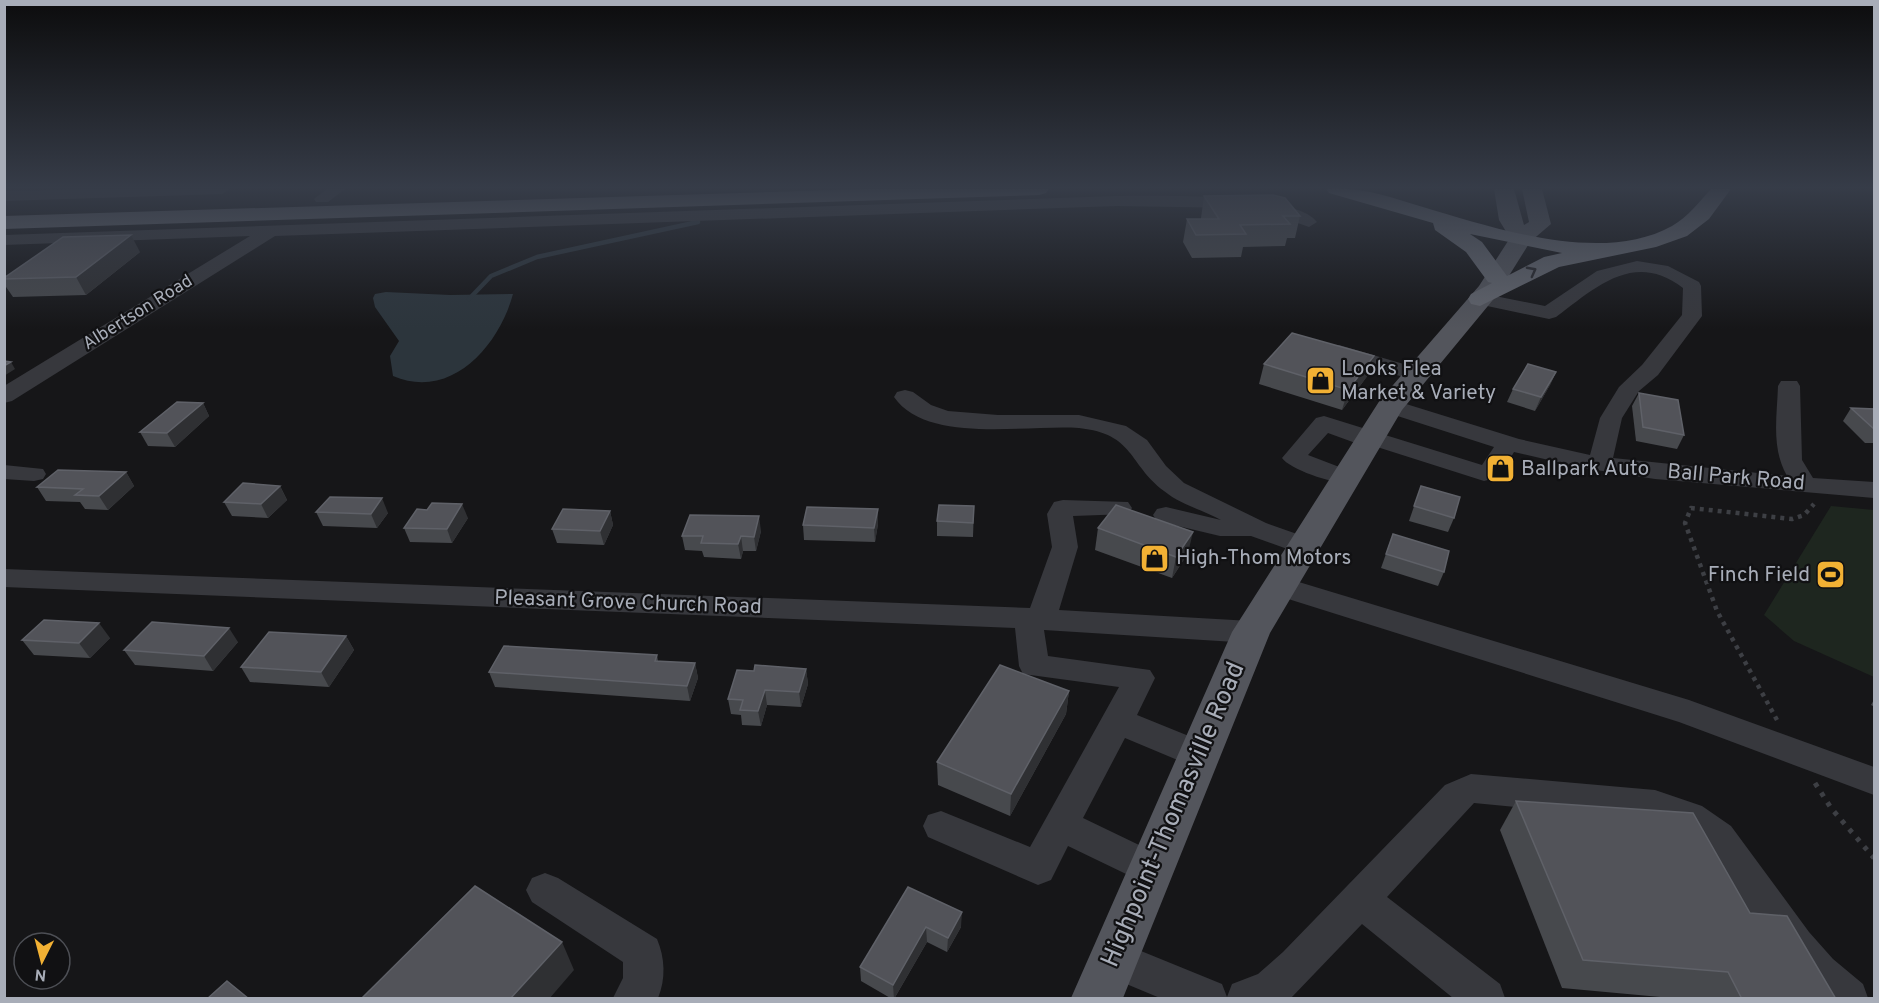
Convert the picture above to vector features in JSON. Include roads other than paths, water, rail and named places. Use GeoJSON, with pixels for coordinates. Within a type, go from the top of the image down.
{"type":"FeatureCollection","features":[{"type":"Feature","properties":{"kind":"highway"},"geometry":{"type":"LineString","coordinates":[[1458,236],[1474,248],[1488,288],[1552,262],[1648,242],[1665,236]]}},
{"type":"Feature","properties":{"kind":"highway"},"geometry":{"type":"LineString","coordinates":[[1512,236],[1574,249],[1608,249]]}},
{"type":"Feature","properties":{"kind":"main road","name":"Highpoint-Thomasville Road"},"geometry":{"type":"LineString","coordinates":[[1105,979],[1251,632],[1390,406],[1488,288],[1524,236]]}},
{"type":"Feature","properties":{"kind":"street"},"geometry":{"type":"LineString","coordinates":[[4,240],[116,236]]}},
{"type":"Feature","properties":{"kind":"street","name":"Albertson Road"},"geometry":{"type":"LineString","coordinates":[[4,396],[263,236]]}},
{"type":"Feature","properties":{"kind":"street"},"geometry":{"type":"LineString","coordinates":[[1488,288],[1549,313],[1605,274],[1635,267],[1666,271],[1684,279],[1692,286],[1692,316],[1650,370],[1630,387],[1611,418],[1600,464]]}},
{"type":"Feature","properties":{"kind":"street"},"geometry":{"type":"LineString","coordinates":[[1326,346],[1416,375]]}},
{"type":"Feature","properties":{"kind":"street"},"geometry":{"type":"LineString","coordinates":[[1789,386],[1790,460],[1804,484]]}},
{"type":"Feature","properties":{"kind":"street"},"geometry":{"type":"LineString","coordinates":[[905,398],[922,410],[946,418],[1014,422],[1074,420],[1122,432],[1144,449],[1172,487],[1225,511],[1254,528],[1304,546]]}},
{"type":"Feature","properties":{"kind":"street","name":"Ball Park Road"},"geometry":{"type":"LineString","coordinates":[[1390,406],[1508,443],[1600,464],[1875,490]]}},
{"type":"Feature","properties":{"kind":"street"},"geometry":{"type":"LineString","coordinates":[[1346,478],[1294,458],[1324,423],[1484,474],[1490,472],[1508,443]]}},
{"type":"Feature","properties":{"kind":"street"},"geometry":{"type":"LineString","coordinates":[[4,472],[34,474]]}},
{"type":"Feature","properties":{"kind":"street"},"geometry":{"type":"LineString","coordinates":[[941,826],[1038,868],[1118,721],[1138,678],[1034,666],[1034,618],[1065,547],[1060,514],[1063,508],[1119,508]]}},
{"type":"Feature","properties":{"kind":"street"},"geometry":{"type":"LineString","coordinates":[[1166,515],[1220,528],[1254,528]]}},
{"type":"Feature","properties":{"kind":"street","name":"Pleasant Grove Church Road"},"geometry":{"type":"LineString","coordinates":[[4,578],[1034,618],[1251,632]]}},
{"type":"Feature","properties":{"kind":"street"},"geometry":{"type":"LineString","coordinates":[[1279,586],[1689,713],[1875,781]]}},
{"type":"Feature","properties":{"kind":"street"},"geometry":{"type":"LineString","coordinates":[[1118,721],[1199,755]]}},
{"type":"Feature","properties":{"kind":"street"},"geometry":{"type":"LineString","coordinates":[[1247,999],[1270,990],[1280,982],[1457,795],[1471,788],[1654,805],[1689,817],[1718,837],[1796,945],[1819,973],[1848,999]]}},
{"type":"Feature","properties":{"kind":"street"},"geometry":{"type":"LineString","coordinates":[[1061,825],[1151,869]]}},
{"type":"Feature","properties":{"kind":"street"},"geometry":{"type":"LineString","coordinates":[[545,890],[643,952],[643,985],[633,999]]}},
{"type":"Feature","properties":{"kind":"street"},"geometry":{"type":"LineString","coordinates":[[1360,899],[1485,999]]}},
{"type":"Feature","properties":{"kind":"street"},"geometry":{"type":"LineString","coordinates":[[1105,979],[1207,999]]}},
{"type":"Feature","properties":{"kind":"waterway"},"geometry":{"type":"LineString","coordinates":[[469,299],[491,276],[537,257],[634,236]]}},
{"type":"Feature","properties":{"kind":"place","name":"Looks Flea Market & Variety"},"geometry":{"type":"Point","coordinates":[1320,381]}},
{"type":"Feature","properties":{"kind":"place","name":"Ballpark Auto"},"geometry":{"type":"Point","coordinates":[1500,469]}},
{"type":"Feature","properties":{"kind":"place","name":"High-Thom Motors"},"geometry":{"type":"Point","coordinates":[1155,558]}},
{"type":"Feature","properties":{"kind":"place","name":"Finch Field"},"geometry":{"type":"Point","coordinates":[1831,575]}}]}
